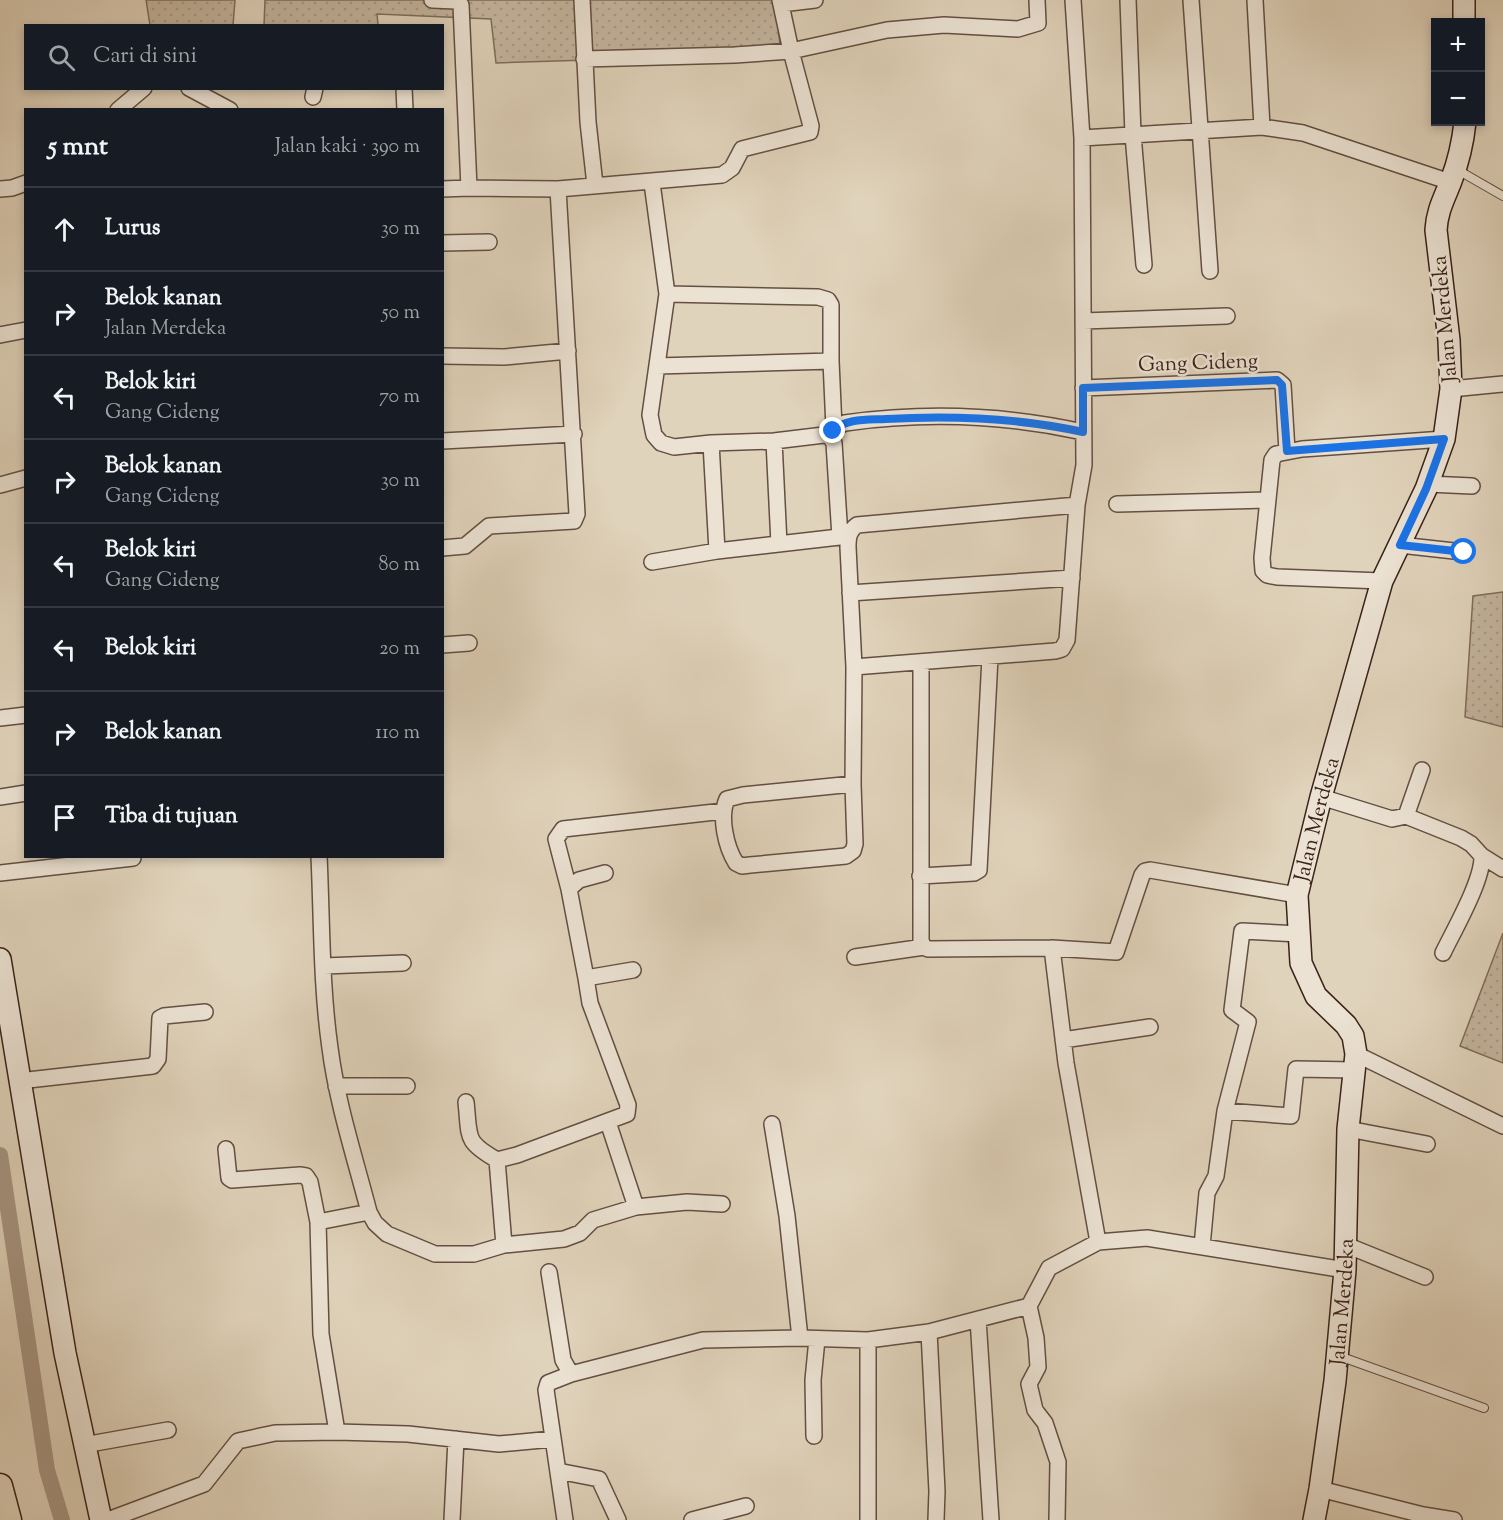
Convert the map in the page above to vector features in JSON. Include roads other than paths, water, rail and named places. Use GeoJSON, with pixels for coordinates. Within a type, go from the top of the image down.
{"type":"FeatureCollection","features":[{"type":"Feature","properties":{"kind":"main road"},"geometry":{"type":"LineString","coordinates":[[0,1486],[9,1520]]}},
{"type":"Feature","properties":{"kind":"street"},"geometry":{"type":"LineString","coordinates":[[432,0],[456,1],[461,4],[469,188]]}},
{"type":"Feature","properties":{"kind":"street"},"geometry":{"type":"LineString","coordinates":[[582,0],[584,58],[595,185]]}},
{"type":"Feature","properties":{"kind":"street"},"geometry":{"type":"LineString","coordinates":[[444,189],[558,189],[652,183],[722,175],[732,168],[742,149],[810,132],[811,126],[791,51],[781,2],[815,0]]}},
{"type":"Feature","properties":{"kind":"street"},"geometry":{"type":"LineString","coordinates":[[584,58],[735,55],[791,51],[887,30],[944,25],[1018,29],[1038,23],[1037,0]]}},
{"type":"Feature","properties":{"kind":"street"},"geometry":{"type":"LineString","coordinates":[[854,667],[1055,651],[1062,649],[1067,640],[1077,506],[1084,465],[1082,138],[1073,0]]}},
{"type":"Feature","properties":{"kind":"street"},"geometry":{"type":"LineString","coordinates":[[1128,0],[1133,135],[1144,265]]}},
{"type":"Feature","properties":{"kind":"street"},"geometry":{"type":"LineString","coordinates":[[1191,0],[1210,271]]}},
{"type":"Feature","properties":{"kind":"street"},"geometry":{"type":"LineString","coordinates":[[1255,0],[1262,127]]}},
{"type":"Feature","properties":{"kind":"street"},"geometry":{"type":"LineString","coordinates":[[1464,0],[1464,18]]}},
{"type":"Feature","properties":{"kind":"street"},"geometry":{"type":"LineString","coordinates":[[120,108],[142,90]]}},
{"type":"Feature","properties":{"kind":"street"},"geometry":{"type":"LineString","coordinates":[[193,90],[226,108]]}},
{"type":"Feature","properties":{"kind":"street"},"geometry":{"type":"LineString","coordinates":[[404,90],[405,108]]}},
{"type":"Feature","properties":{"kind":"street","name":"Jalan Merdeka"},"geometry":{"type":"LineString","coordinates":[[1314,1520],[1337,1355],[1345,1270],[1348,1129],[1356,1062],[1353,1036],[1346,1025],[1316,996],[1301,963],[1297,895],[1321,797],[1382,581],[1428,484],[1444,439],[1451,389],[1449,340],[1436,230],[1437,214],[1452,175],[1464,126]]}},
{"type":"Feature","properties":{"kind":"street"},"geometry":{"type":"LineString","coordinates":[[1082,138],[1262,127],[1303,133],[1452,175]]}},
{"type":"Feature","properties":{"kind":"street"},"geometry":{"type":"LineString","coordinates":[[652,183],[667,294],[650,415],[654,435],[660,443],[674,447],[774,441],[832,433],[845,423],[925,417],[980,418],[1047,424],[1083,432]]}},
{"type":"Feature","properties":{"kind":"street"},"geometry":{"type":"LineString","coordinates":[[0,189],[24,187]]}},
{"type":"Feature","properties":{"kind":"street"},"geometry":{"type":"LineString","coordinates":[[444,548],[465,546],[489,526],[574,520],[577,514],[558,189]]}},
{"type":"Feature","properties":{"kind":"street"},"geometry":{"type":"LineString","coordinates":[[444,243],[489,242]]}},
{"type":"Feature","properties":{"kind":"street"},"geometry":{"type":"LineString","coordinates":[[667,294],[824,298],[831,304],[832,433],[850,593],[854,667],[855,844],[853,851],[846,856],[742,866],[733,859],[726,836],[723,806],[727,800],[733,797],[853,784]]}},
{"type":"Feature","properties":{"kind":"street"},"geometry":{"type":"LineString","coordinates":[[1083,321],[1227,316]]}},
{"type":"Feature","properties":{"kind":"street"},"geometry":{"type":"LineString","coordinates":[[0,334],[24,330]]}},
{"type":"Feature","properties":{"kind":"street"},"geometry":{"type":"LineString","coordinates":[[444,357],[504,357],[568,351]]}},
{"type":"Feature","properties":{"kind":"street"},"geometry":{"type":"LineString","coordinates":[[657,366],[831,362]]}},
{"type":"Feature","properties":{"kind":"street","name":"Gang Cideng"},"geometry":{"type":"LineString","coordinates":[[1083,388],[1277,380],[1282,385],[1287,451]]}},
{"type":"Feature","properties":{"kind":"street"},"geometry":{"type":"LineString","coordinates":[[1451,389],[1503,384]]}},
{"type":"Feature","properties":{"kind":"street"},"geometry":{"type":"LineString","coordinates":[[444,441],[574,435]]}},
{"type":"Feature","properties":{"kind":"street"},"geometry":{"type":"LineString","coordinates":[[1382,581],[1277,577],[1263,572],[1272,460],[1276,453],[1287,451],[1444,439]]}},
{"type":"Feature","properties":{"kind":"street"},"geometry":{"type":"LineString","coordinates":[[774,441],[779,544]]}},
{"type":"Feature","properties":{"kind":"street"},"geometry":{"type":"LineString","coordinates":[[711,443],[717,551]]}},
{"type":"Feature","properties":{"kind":"street"},"geometry":{"type":"LineString","coordinates":[[0,485],[24,479]]}},
{"type":"Feature","properties":{"kind":"street"},"geometry":{"type":"LineString","coordinates":[[1428,484],[1472,486]]}},
{"type":"Feature","properties":{"kind":"street"},"geometry":{"type":"LineString","coordinates":[[1117,504],[1267,501]]}},
{"type":"Feature","properties":{"kind":"street"},"geometry":{"type":"LineString","coordinates":[[652,562],[717,551],[844,537],[857,525],[1077,506]]}},
{"type":"Feature","properties":{"kind":"street"},"geometry":{"type":"LineString","coordinates":[[1400,545],[1464,552]]}},
{"type":"Feature","properties":{"kind":"street"},"geometry":{"type":"LineString","coordinates":[[850,593],[1072,578]]}},
{"type":"Feature","properties":{"kind":"street"},"geometry":{"type":"LineString","coordinates":[[444,645],[469,643]]}},
{"type":"Feature","properties":{"kind":"street"},"geometry":{"type":"LineString","coordinates":[[920,876],[974,873],[979,870],[990,657]]}},
{"type":"Feature","properties":{"kind":"street"},"geometry":{"type":"LineString","coordinates":[[921,662],[920,876],[921,941],[924,947]]}},
{"type":"Feature","properties":{"kind":"street"},"geometry":{"type":"LineString","coordinates":[[0,718],[24,715]]}},
{"type":"Feature","properties":{"kind":"street"},"geometry":{"type":"LineString","coordinates":[[1406,816],[1422,770]]}},
{"type":"Feature","properties":{"kind":"street"},"geometry":{"type":"LineString","coordinates":[[0,797],[24,793]]}},
{"type":"Feature","properties":{"kind":"street"},"geometry":{"type":"LineString","coordinates":[[1321,797],[1392,819],[1406,816],[1461,838],[1471,844],[1482,856],[1503,869]]}},
{"type":"Feature","properties":{"kind":"street"},"geometry":{"type":"LineString","coordinates":[[466,1102],[472,1143],[497,1160],[517,1155],[627,1114],[628,1105],[590,1003],[569,890],[556,839],[563,829],[724,812]]}},
{"type":"Feature","properties":{"kind":"street"},"geometry":{"type":"LineString","coordinates":[[1443,953],[1483,865],[1482,856]]}},
{"type":"Feature","properties":{"kind":"street"},"geometry":{"type":"LineString","coordinates":[[0,873],[133,858]]}},
{"type":"Feature","properties":{"kind":"street"},"geometry":{"type":"LineString","coordinates":[[319,858],[324,1000],[336,1086],[369,1212],[375,1223],[387,1234],[435,1254],[474,1254],[504,1245],[564,1239],[580,1233],[593,1220],[636,1207],[687,1202],[722,1204]]}},
{"type":"Feature","properties":{"kind":"street"},"geometry":{"type":"LineString","coordinates":[[855,957],[924,947],[928,949],[1052,948],[1116,952],[1145,871],[1150,870],[1297,895]]}},
{"type":"Feature","properties":{"kind":"street"},"geometry":{"type":"LineString","coordinates":[[569,890],[579,880],[605,873]]}},
{"type":"Feature","properties":{"kind":"street"},"geometry":{"type":"LineString","coordinates":[[1202,1246],[1207,1193],[1216,1176],[1225,1111],[1248,1022],[1232,1010],[1242,932],[1299,934]]}},
{"type":"Feature","properties":{"kind":"street"},"geometry":{"type":"LineString","coordinates":[[1052,948],[1064,1040],[1098,1242]]}},
{"type":"Feature","properties":{"kind":"street"},"geometry":{"type":"LineString","coordinates":[[0,959],[65,1353],[101,1520]]}},
{"type":"Feature","properties":{"kind":"street"},"geometry":{"type":"LineString","coordinates":[[324,966],[402,963]]}},
{"type":"Feature","properties":{"kind":"street"},"geometry":{"type":"LineString","coordinates":[[586,978],[633,970]]}},
{"type":"Feature","properties":{"kind":"street"},"geometry":{"type":"LineString","coordinates":[[19,1081],[153,1066],[158,1059],[160,1018],[205,1012]]}},
{"type":"Feature","properties":{"kind":"street"},"geometry":{"type":"LineString","coordinates":[[1064,1040],[1150,1027]]}},
{"type":"Feature","properties":{"kind":"street"},"geometry":{"type":"LineString","coordinates":[[1225,1111],[1291,1116],[1296,1069],[1356,1062],[1503,1126]]}},
{"type":"Feature","properties":{"kind":"street"},"geometry":{"type":"LineString","coordinates":[[336,1086],[407,1086]]}},
{"type":"Feature","properties":{"kind":"street"},"geometry":{"type":"LineString","coordinates":[[608,1122],[636,1207]]}},
{"type":"Feature","properties":{"kind":"street"},"geometry":{"type":"LineString","coordinates":[[772,1124],[787,1216],[800,1338]]}},
{"type":"Feature","properties":{"kind":"street"},"geometry":{"type":"LineString","coordinates":[[1348,1129],[1427,1144]]}},
{"type":"Feature","properties":{"kind":"street"},"geometry":{"type":"LineString","coordinates":[[226,1149],[229,1178],[232,1180],[300,1175],[306,1176],[310,1182],[318,1222],[321,1334],[338,1432]]}},
{"type":"Feature","properties":{"kind":"street"},"geometry":{"type":"LineString","coordinates":[[497,1160],[504,1245]]}},
{"type":"Feature","properties":{"kind":"street"},"geometry":{"type":"LineString","coordinates":[[318,1222],[369,1212]]}},
{"type":"Feature","properties":{"kind":"street"},"geometry":{"type":"LineString","coordinates":[[1057,1520],[1058,1462],[1045,1423],[1035,1410],[1029,1384],[1038,1367],[1036,1338],[1029,1306],[1048,1268],[1098,1242],[1147,1238],[1345,1270]]}},
{"type":"Feature","properties":{"kind":"street"},"geometry":{"type":"LineString","coordinates":[[1346,1245],[1425,1277]]}},
{"type":"Feature","properties":{"kind":"street"},"geometry":{"type":"LineString","coordinates":[[549,1272],[563,1360],[571,1374]]}},
{"type":"Feature","properties":{"kind":"street"},"geometry":{"type":"LineString","coordinates":[[565,1520],[548,1383],[571,1374],[703,1340],[800,1338],[868,1340],[929,1332],[1029,1306]]}},
{"type":"Feature","properties":{"kind":"street"},"geometry":{"type":"LineString","coordinates":[[978,1319],[992,1520]]}},
{"type":"Feature","properties":{"kind":"street"},"geometry":{"type":"LineString","coordinates":[[929,1332],[937,1491],[936,1520]]}},
{"type":"Feature","properties":{"kind":"street"},"geometry":{"type":"LineString","coordinates":[[814,1436],[813,1380],[818,1339]]}},
{"type":"Feature","properties":{"kind":"street"},"geometry":{"type":"LineString","coordinates":[[868,1340],[868,1520]]}},
{"type":"Feature","properties":{"kind":"street"},"geometry":{"type":"LineString","coordinates":[[84,1445],[168,1430]]}},
{"type":"Feature","properties":{"kind":"street"},"geometry":{"type":"LineString","coordinates":[[108,1520],[204,1484],[238,1441],[275,1433],[408,1434],[499,1444],[554,1439]]}},
{"type":"Feature","properties":{"kind":"street"},"geometry":{"type":"LineString","coordinates":[[452,1520],[456,1439]]}},
{"type":"Feature","properties":{"kind":"street"},"geometry":{"type":"LineString","coordinates":[[558,1471],[599,1479],[618,1520]]}},
{"type":"Feature","properties":{"kind":"street"},"geometry":{"type":"LineString","coordinates":[[1320,1489],[1423,1515],[1454,1520]]}},
{"type":"Feature","properties":{"kind":"street"},"geometry":{"type":"LineString","coordinates":[[692,1520],[746,1506]]}},
{"type":"Feature","properties":{"kind":"lane"},"geometry":{"type":"LineString","coordinates":[[1452,175],[1503,196]]}},
{"type":"Feature","properties":{"kind":"lane"},"geometry":{"type":"LineString","coordinates":[[1337,1355],[1484,1408]]}},
{"type":"Feature","properties":{"kind":"waterway"},"geometry":{"type":"LineString","coordinates":[[0,1155],[47,1470],[62,1520]]}}]}
